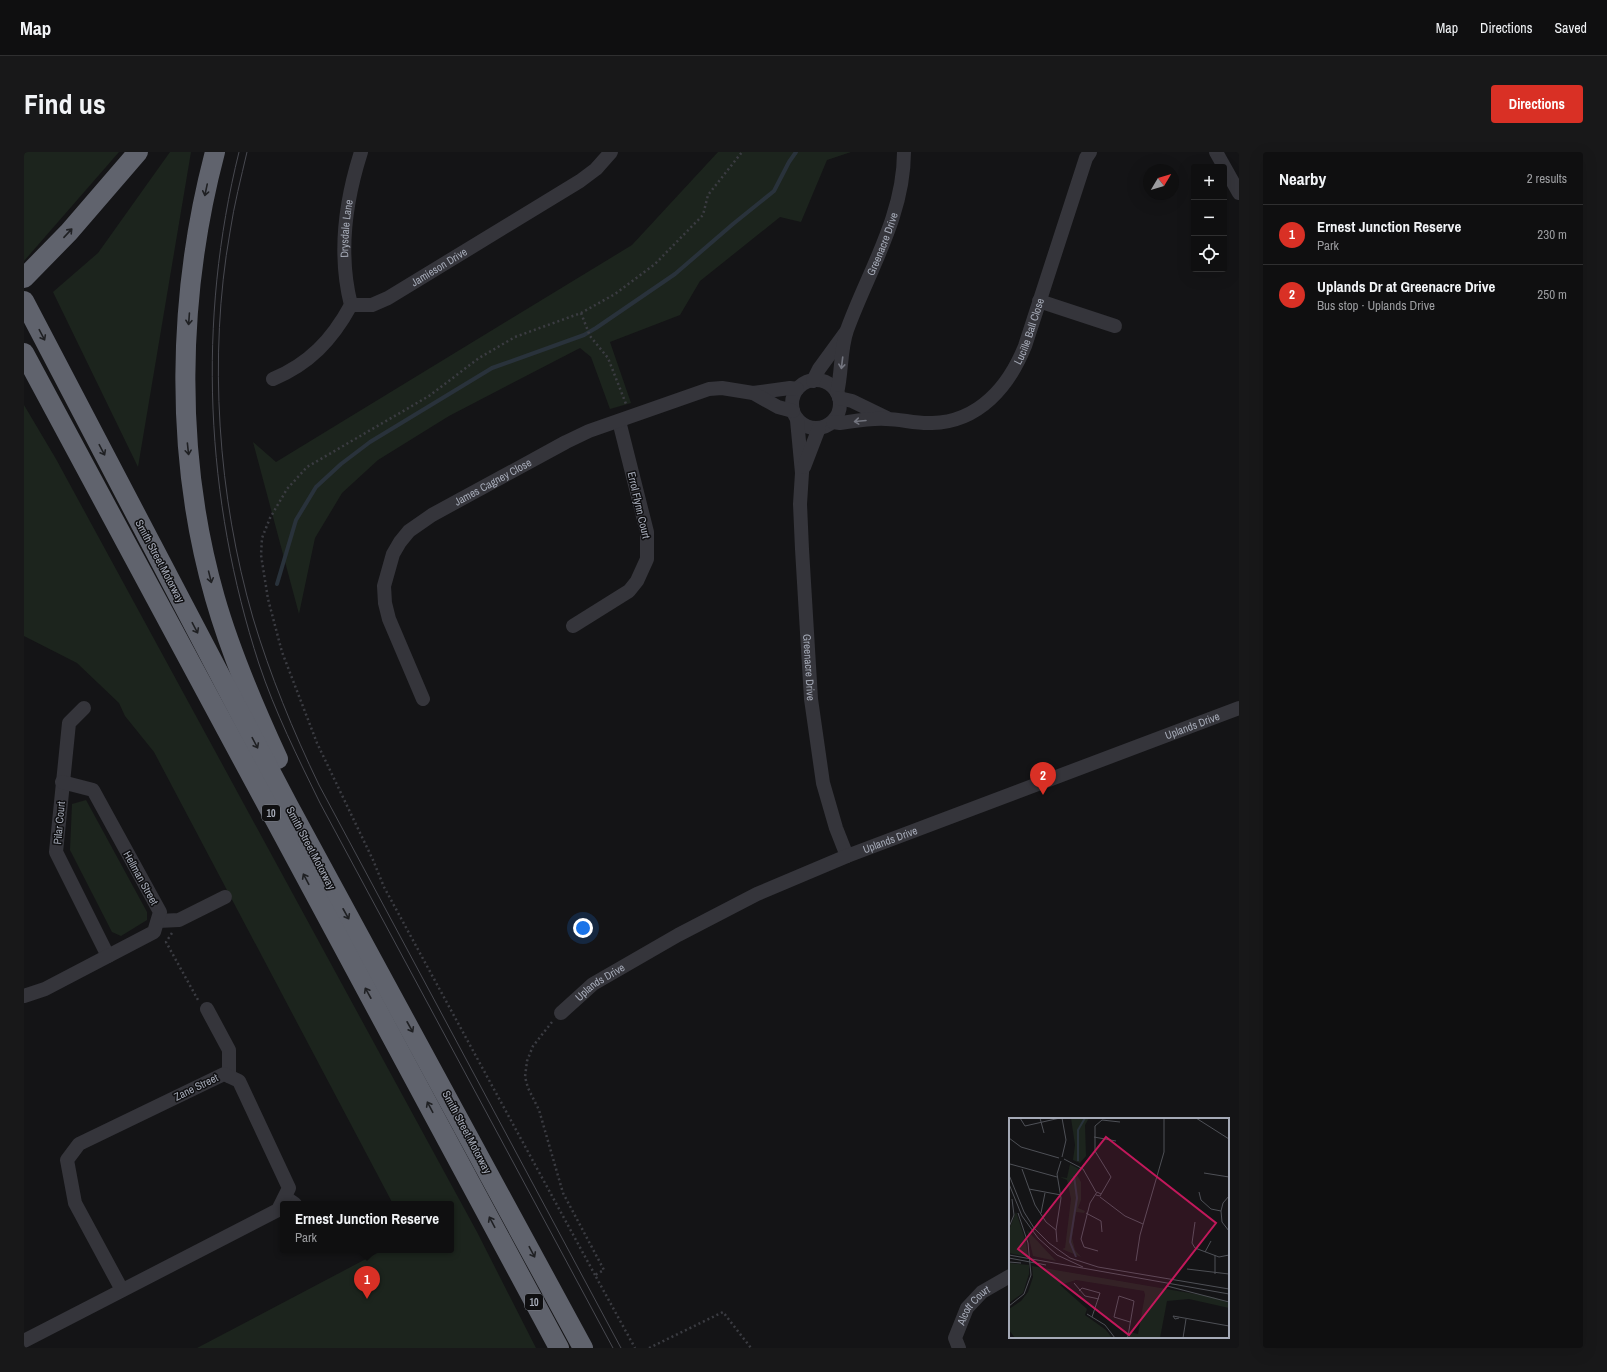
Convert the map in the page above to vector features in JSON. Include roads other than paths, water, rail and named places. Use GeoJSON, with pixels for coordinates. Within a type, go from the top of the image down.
{"type":"FeatureCollection","features":[{"type":"Feature","properties":{"kind":"highway"},"geometry":{"type":"LineString","coordinates":[[24,278],[104,193],[138,152]]}},
{"type":"Feature","properties":{"kind":"highway"},"geometry":{"type":"LineString","coordinates":[[215,152],[198,231],[191,292],[187,351],[187,443],[202,548],[215,599],[240,670],[281,766],[288,805]]}},
{"type":"Feature","properties":{"kind":"highway","name":"Smith Street Motorway"},"geometry":{"type":"LineString","coordinates":[[24,301],[288,805],[583,1348]]}},
{"type":"Feature","properties":{"kind":"highway","name":"Smith Street Motorway"},"geometry":{"type":"LineString","coordinates":[[24,353],[29,367],[559,1348]]}},
{"type":"Feature","properties":{"kind":"street","name":"Drysdale Lane"},"geometry":{"type":"LineString","coordinates":[[351,305],[345,271],[345,223],[349,194],[362,152]]}},
{"type":"Feature","properties":{"kind":"street","name":"Greenacre Drive"},"geometry":{"type":"LineString","coordinates":[[813,381],[819,369],[846,332],[896,210],[904,164],[904,152]]}},
{"type":"Feature","properties":{"kind":"street","name":"Lucille Ball Close"},"geometry":{"type":"LineString","coordinates":[[838,396],[887,418],[915,423],[951,421],[966,415],[992,399],[1001,390],[1018,363],[1086,158],[1090,152]]}},
{"type":"Feature","properties":{"kind":"street"},"geometry":{"type":"LineString","coordinates":[[1216,152],[1239,193]]}},
{"type":"Feature","properties":{"kind":"street","name":"Jamieson Drive"},"geometry":{"type":"LineString","coordinates":[[351,305],[372,305],[388,298],[580,181],[596,169],[609,153]]}},
{"type":"Feature","properties":{"kind":"street"},"geometry":{"type":"LineString","coordinates":[[1039,301],[1116,326]]}},
{"type":"Feature","properties":{"kind":"street"},"geometry":{"type":"LineString","coordinates":[[273,379],[295,369],[316,353],[337,330],[351,305]]}},
{"type":"Feature","properties":{"kind":"street","name":"Greenacre Drive"},"geometry":{"type":"LineString","coordinates":[[838,396],[846,332]]}},
{"type":"Feature","properties":{"kind":"street"},"geometry":{"type":"LineString","coordinates":[[813,381],[827,383],[838,396],[839,411],[833,422],[819,428],[803,425],[795,415],[793,396],[797,389],[802,385],[813,381]]}},
{"type":"Feature","properties":{"kind":"street","name":"James Cagney Close"},"geometry":{"type":"LineString","coordinates":[[424,699],[389,619],[385,603],[384,586],[387,570],[393,554],[409,531],[432,515],[566,442],[625,419],[709,389],[722,388],[753,393],[790,388],[797,389]]}},
{"type":"Feature","properties":{"kind":"street","name":"James Cagney Close"},"geometry":{"type":"LineString","coordinates":[[753,393],[795,415]]}},
{"type":"Feature","properties":{"kind":"street","name":"Greenacre Drive"},"geometry":{"type":"LineString","coordinates":[[795,415],[802,473],[801,534],[811,700],[824,784],[836,828],[847,856]]}},
{"type":"Feature","properties":{"kind":"street","name":"Lucille Ball Close"},"geometry":{"type":"LineString","coordinates":[[833,422],[840,423],[887,418]]}},
{"type":"Feature","properties":{"kind":"street","name":"Errol Flynn Court"},"geometry":{"type":"LineString","coordinates":[[573,626],[629,591],[637,581],[647,559],[647,532],[625,419]]}},
{"type":"Feature","properties":{"kind":"street","name":"Greenacre Drive"},"geometry":{"type":"LineString","coordinates":[[802,473],[819,428]]}},
{"type":"Feature","properties":{"kind":"street","name":"Pilar Court"},"geometry":{"type":"LineString","coordinates":[[84,708],[69,723],[56,852],[108,956]]}},
{"type":"Feature","properties":{"kind":"street","name":"Uplands Drive"},"geometry":{"type":"LineString","coordinates":[[561,1013],[593,984],[678,935],[757,894],[847,856],[1239,708]]}},
{"type":"Feature","properties":{"kind":"street","name":"Hellman Street"},"geometry":{"type":"LineString","coordinates":[[24,996],[45,990],[154,932],[160,912],[93,790],[62,782]]}},
{"type":"Feature","properties":{"kind":"street"},"geometry":{"type":"LineString","coordinates":[[158,921],[179,920],[225,898]]}},
{"type":"Feature","properties":{"kind":"street"},"geometry":{"type":"LineString","coordinates":[[207,1009],[229,1050],[229,1076]]}},
{"type":"Feature","properties":{"kind":"street","name":"Zane Street"},"geometry":{"type":"LineString","coordinates":[[122,1290],[75,1203],[67,1160],[79,1144],[224,1074],[239,1081],[289,1188],[290,1200]]}},
{"type":"Feature","properties":{"kind":"street","name":"Zane Street"},"geometry":{"type":"LineString","coordinates":[[24,1341],[280,1208]]}},
{"type":"Feature","properties":{"kind":"street","name":"Alcott Court"},"geometry":{"type":"LineString","coordinates":[[959,1348],[955,1338],[967,1308],[982,1292],[1009,1277]]}},
{"type":"Feature","properties":{"kind":"waterway"},"geometry":{"type":"LineString","coordinates":[[277,584],[296,520],[316,487],[341,464],[370,442],[492,368],[584,335],[675,274],[774,191],[796,152]]}},
{"type":"Feature","properties":{"kind":"tram line"},"geometry":{"type":"LineString","coordinates":[[239,152],[226,216],[217,280],[213,344],[213,409],[218,474],[227,538],[241,601],[259,664],[265,682],[295,752],[320,803],[613,1348]]}},
{"type":"Feature","properties":{"kind":"tram line"},"geometry":{"type":"LineString","coordinates":[[247,152],[230,232],[223,279],[219,328],[218,377],[220,426],[232,524],[241,572],[253,618],[283,703],[319,785],[621,1348]]}},
{"type":"Feature","properties":{"kind":"place","name":"Uplands Dr at Greenacre Drive"},"geometry":{"type":"Point","coordinates":[1043,795]}},
{"type":"Feature","properties":{"kind":"place","name":"Ernest Junction Reserve"},"geometry":{"type":"Point","coordinates":[367,1299]}}]}
